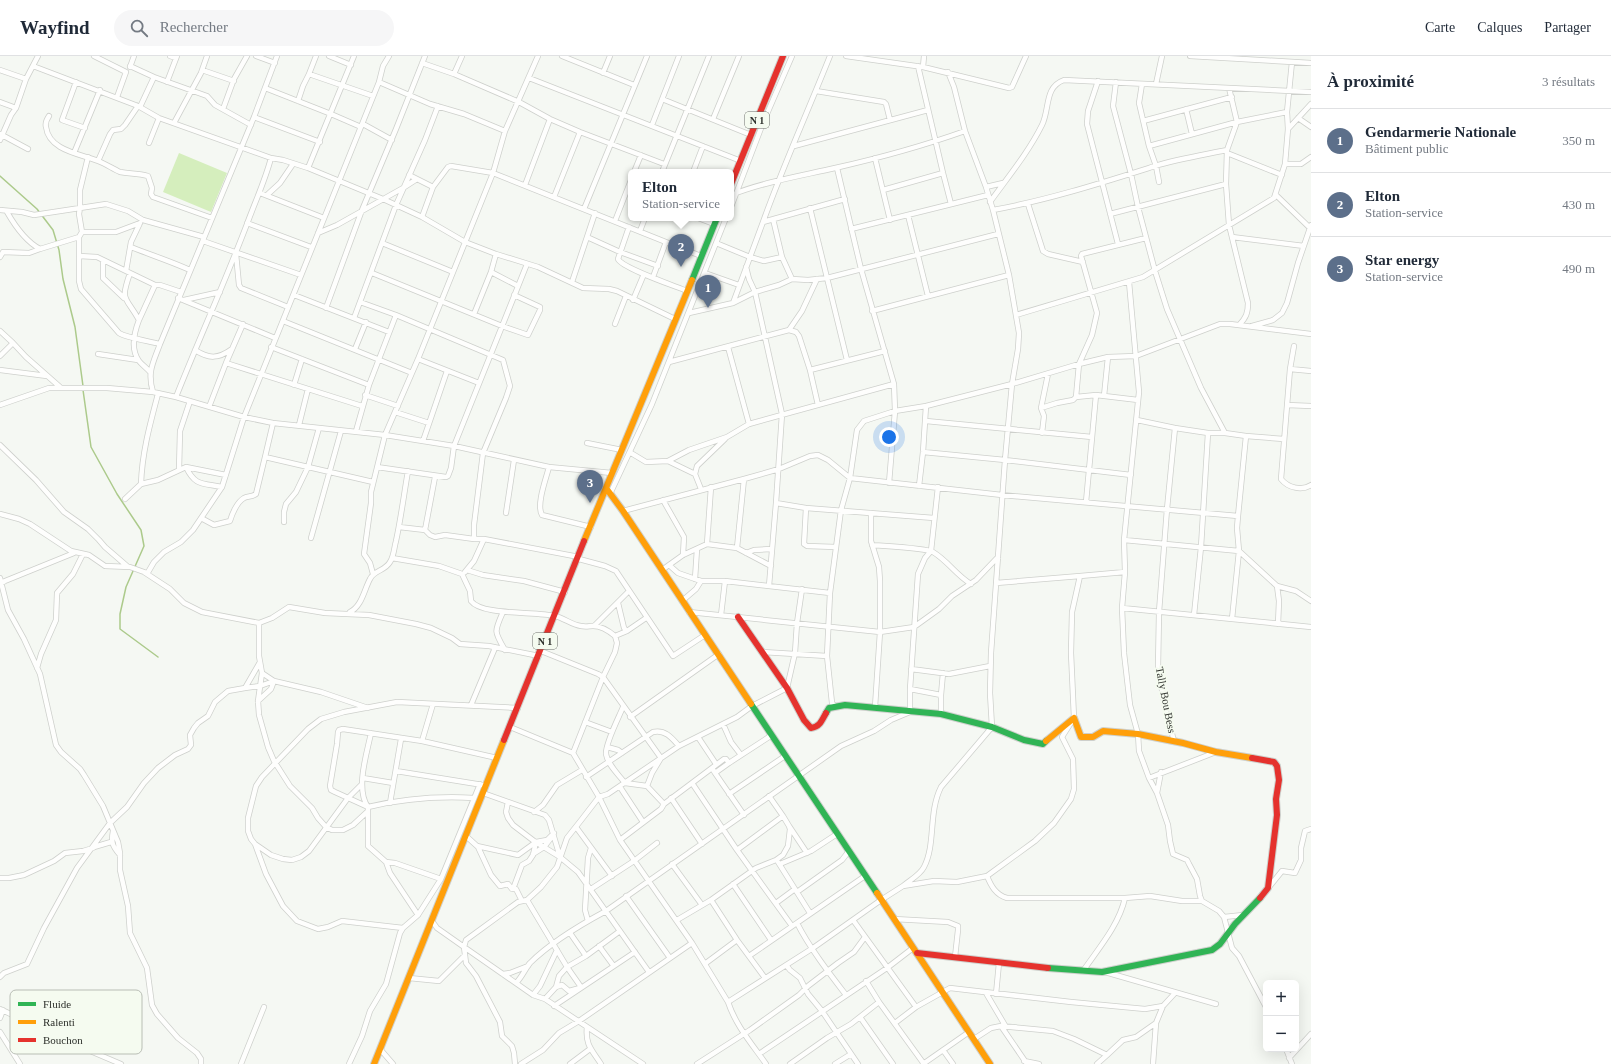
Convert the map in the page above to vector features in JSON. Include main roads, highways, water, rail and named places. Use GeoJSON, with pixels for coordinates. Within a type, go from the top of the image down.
{"type":"FeatureCollection","features":[{"type":"Feature","properties":{"kind":"main road","name":"N 1"},"geometry":{"type":"LineString","coordinates":[[734,176],[781,56]]}},
{"type":"Feature","properties":{"kind":"main road","name":"N 1"},"geometry":{"type":"LineString","coordinates":[[374,1064],[483,793],[483,785],[497,758],[518,708],[612,473],[716,221]]}},
{"type":"Feature","properties":{"kind":"main road"},"geometry":{"type":"LineString","coordinates":[[606,488],[719,654],[990,1064]]}},
{"type":"Feature","properties":{"kind":"main road"},"geometry":{"type":"LineString","coordinates":[[738,617],[787,688],[804,720],[811,728],[816,728],[828,710],[835,706],[845,705],[875,707],[910,712],[941,714],[992,727],[1024,740],[1042,744],[1074,718],[1081,737],[1093,737],[1103,731],[1138,734],[1174,741],[1216,752],[1274,762],[1277,766],[1279,780],[1276,799],[1277,815],[1268,888],[1257,902],[1243,915],[1229,934],[1212,950],[1102,972],[999,962],[915,951]]}},
{"type":"Feature","properties":{"kind":"waterway"},"geometry":{"type":"LineString","coordinates":[[0,176],[37,209],[53,230],[59,250],[63,279],[75,327],[83,386]]}},
{"type":"Feature","properties":{"kind":"waterway"},"geometry":{"type":"LineString","coordinates":[[83,390],[91,447],[117,494],[141,530],[144,546],[126,587],[120,614],[120,629],[158,657]]}},
{"type":"Feature","properties":{"kind":"place","name":"Elton"},"geometry":{"type":"Point","coordinates":[681,267]}},
{"type":"Feature","properties":{"kind":"place","name":"Gendarmerie Nationale"},"geometry":{"type":"Point","coordinates":[708,308]}},
{"type":"Feature","properties":{"kind":"place","name":"Star energy"},"geometry":{"type":"Point","coordinates":[590,503]}}]}
